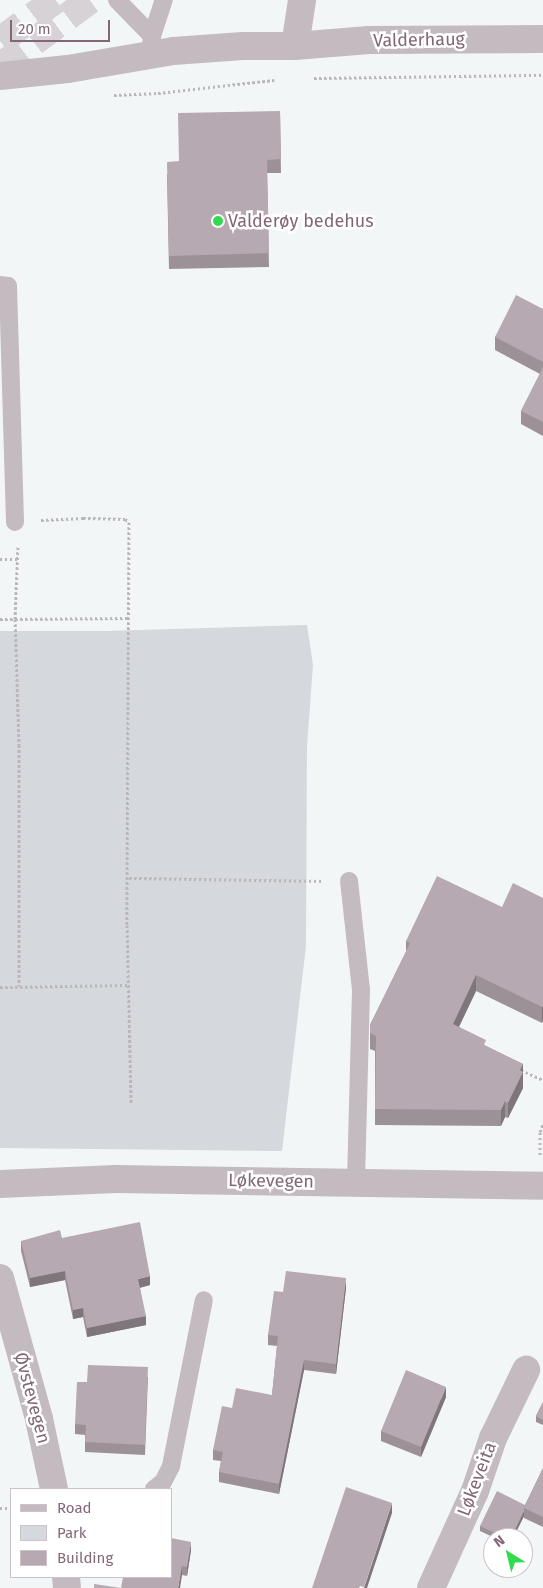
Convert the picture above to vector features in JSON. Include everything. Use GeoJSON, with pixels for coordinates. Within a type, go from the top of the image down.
{"type":"FeatureCollection","features":[{"type":"Feature","properties":{"kind":"street"},"geometry":{"type":"LineString","coordinates":[[294,46],[302,0]]}},
{"type":"Feature","properties":{"kind":"street","name":"Valderhaug"},"geometry":{"type":"LineString","coordinates":[[0,76],[68,69],[151,46],[172,51],[243,46],[294,46],[369,40],[543,39]]}},
{"type":"Feature","properties":{"kind":"street","name":"Løkevegen"},"geometry":{"type":"LineString","coordinates":[[0,1184],[116,1179],[543,1186]]}},
{"type":"Feature","properties":{"kind":"street","name":"Øvstevegen"},"geometry":{"type":"LineString","coordinates":[[0,1278],[39,1419],[54,1488]]}},
{"type":"Feature","properties":{"kind":"street","name":"Løkeveita"},"geometry":{"type":"LineString","coordinates":[[431,1588],[474,1491],[493,1438],[526,1370]]}},
{"type":"Feature","properties":{"kind":"lane"},"geometry":{"type":"LineString","coordinates":[[117,0],[151,46]]}},
{"type":"Feature","properties":{"kind":"lane"},"geometry":{"type":"LineString","coordinates":[[151,46],[164,0]]}},
{"type":"Feature","properties":{"kind":"lane"},"geometry":{"type":"LineString","coordinates":[[0,285],[8,286],[15,522]]}},
{"type":"Feature","properties":{"kind":"lane"},"geometry":{"type":"LineString","coordinates":[[349,881],[361,990],[356,1182]]}},
{"type":"Feature","properties":{"kind":"lane"},"geometry":{"type":"LineString","coordinates":[[155,1488],[163,1482],[171,1466],[204,1300]]}},
{"type":"Feature","properties":{"kind":"path"},"geometry":{"type":"LineString","coordinates":[[294,46],[296,65],[300,71],[317,78],[543,75]]}},
{"type":"Feature","properties":{"kind":"path"},"geometry":{"type":"LineString","coordinates":[[112,95],[158,93],[281,79]]}},
{"type":"Feature","properties":{"kind":"path"},"geometry":{"type":"LineString","coordinates":[[19,986],[19,745],[15,619],[19,559],[15,522],[83,518],[125,520],[129,522],[129,878],[127,985],[131,1104]]}},
{"type":"Feature","properties":{"kind":"path"},"geometry":{"type":"LineString","coordinates":[[0,560],[19,559]]}},
{"type":"Feature","properties":{"kind":"path"},"geometry":{"type":"LineString","coordinates":[[0,619],[128,618]]}},
{"type":"Feature","properties":{"kind":"path"},"geometry":{"type":"LineString","coordinates":[[129,878],[349,881]]}},
{"type":"Feature","properties":{"kind":"path"},"geometry":{"type":"LineString","coordinates":[[0,987],[127,985]]}},
{"type":"Feature","properties":{"kind":"path"},"geometry":{"type":"LineString","coordinates":[[516,1068],[543,1080]]}},
{"type":"Feature","properties":{"kind":"green space"},"geometry":{"type":"Polygon","coordinates":[[[307,625],[313,665],[307,746],[306,946],[282,1151],[0,1148],[0,631],[106,631],[307,625]]]}},
{"type":"Feature","properties":{"kind":"building","name":"Valderøy bedehus"},"geometry":{"type":"Polygon","coordinates":[[[280,111],[281,159],[267,160],[269,253],[169,256],[167,162],[179,161],[178,113],[280,111]]]}},
{"type":"Feature","properties":{"kind":"building"},"geometry":{"type":"Polygon","coordinates":[[[516,295],[543,309],[543,362],[495,337],[516,295]]]}},
{"type":"Feature","properties":{"kind":"building"},"geometry":{"type":"Polygon","coordinates":[[[543,367],[543,422],[521,411],[543,367]]]}},
{"type":"Feature","properties":{"kind":"building"},"geometry":{"type":"Polygon","coordinates":[[[437,876],[502,907],[513,883],[543,898],[542,1007],[476,975],[453,1024],[486,1040],[484,1045],[523,1064],[520,1070],[523,1072],[508,1103],[505,1101],[501,1110],[375,1109],[376,1036],[370,1033],[370,1025],[410,943],[406,941],[437,876]]]}},
{"type":"Feature","properties":{"kind":"building"},"geometry":{"type":"Polygon","coordinates":[[[140,1222],[150,1276],[138,1279],[146,1316],[87,1328],[83,1308],[73,1310],[65,1271],[30,1278],[21,1241],[60,1230],[62,1238],[140,1222]]]}},
{"type":"Feature","properties":{"kind":"building"},"geometry":{"type":"Polygon","coordinates":[[[286,1271],[346,1278],[336,1364],[304,1360],[279,1484],[219,1472],[223,1452],[213,1450],[222,1406],[232,1408],[236,1388],[272,1395],[278,1336],[268,1335],[274,1291],[283,1292],[286,1271]]]}},
{"type":"Feature","properties":{"kind":"building"},"geometry":{"type":"Polygon","coordinates":[[[88,1365],[148,1367],[145,1445],[85,1442],[86,1425],[75,1424],[77,1382],[87,1382],[88,1365]]]}},
{"type":"Feature","properties":{"kind":"building"},"geometry":{"type":"Polygon","coordinates":[[[406,1370],[446,1387],[421,1447],[381,1431],[406,1370]]]}},
{"type":"Feature","properties":{"kind":"building"},"geometry":{"type":"Polygon","coordinates":[[[543,1402],[543,1420],[536,1416],[543,1402]]]}},
{"type":"Feature","properties":{"kind":"building"},"geometry":{"type":"Polygon","coordinates":[[[543,1468],[543,1517],[524,1508],[543,1468]]]}},
{"type":"Feature","properties":{"kind":"building"},"geometry":{"type":"Polygon","coordinates":[[[346,1487],[392,1503],[364,1587],[312,1588],[346,1487]]]}},
{"type":"Feature","properties":{"kind":"building"},"geometry":{"type":"Polygon","coordinates":[[[497,1491],[525,1505],[516,1528],[484,1528],[480,1526],[497,1491]]]}},
{"type":"Feature","properties":{"kind":"building"},"geometry":{"type":"Polygon","coordinates":[[[172,1538],[191,1542],[187,1567],[182,1566],[178,1588],[121,1588],[123,1578],[172,1578],[172,1538]]]}},
{"type":"Feature","properties":{"kind":"building"},"geometry":{"type":"Polygon","coordinates":[[[94,1584],[121,1588],[94,1588],[94,1584]]]}},
{"type":"Feature","properties":{"kind":"tunnel"},"geometry":{"type":"LineString","coordinates":[[0,41],[55,0]]}},
{"type":"Feature","properties":{"kind":"tunnel"},"geometry":{"type":"LineString","coordinates":[[0,67],[90,0]]}},
{"type":"Feature","properties":{"kind":"place","name":"Valderøy bedehus"},"geometry":{"type":"Point","coordinates":[218,221]}}]}
